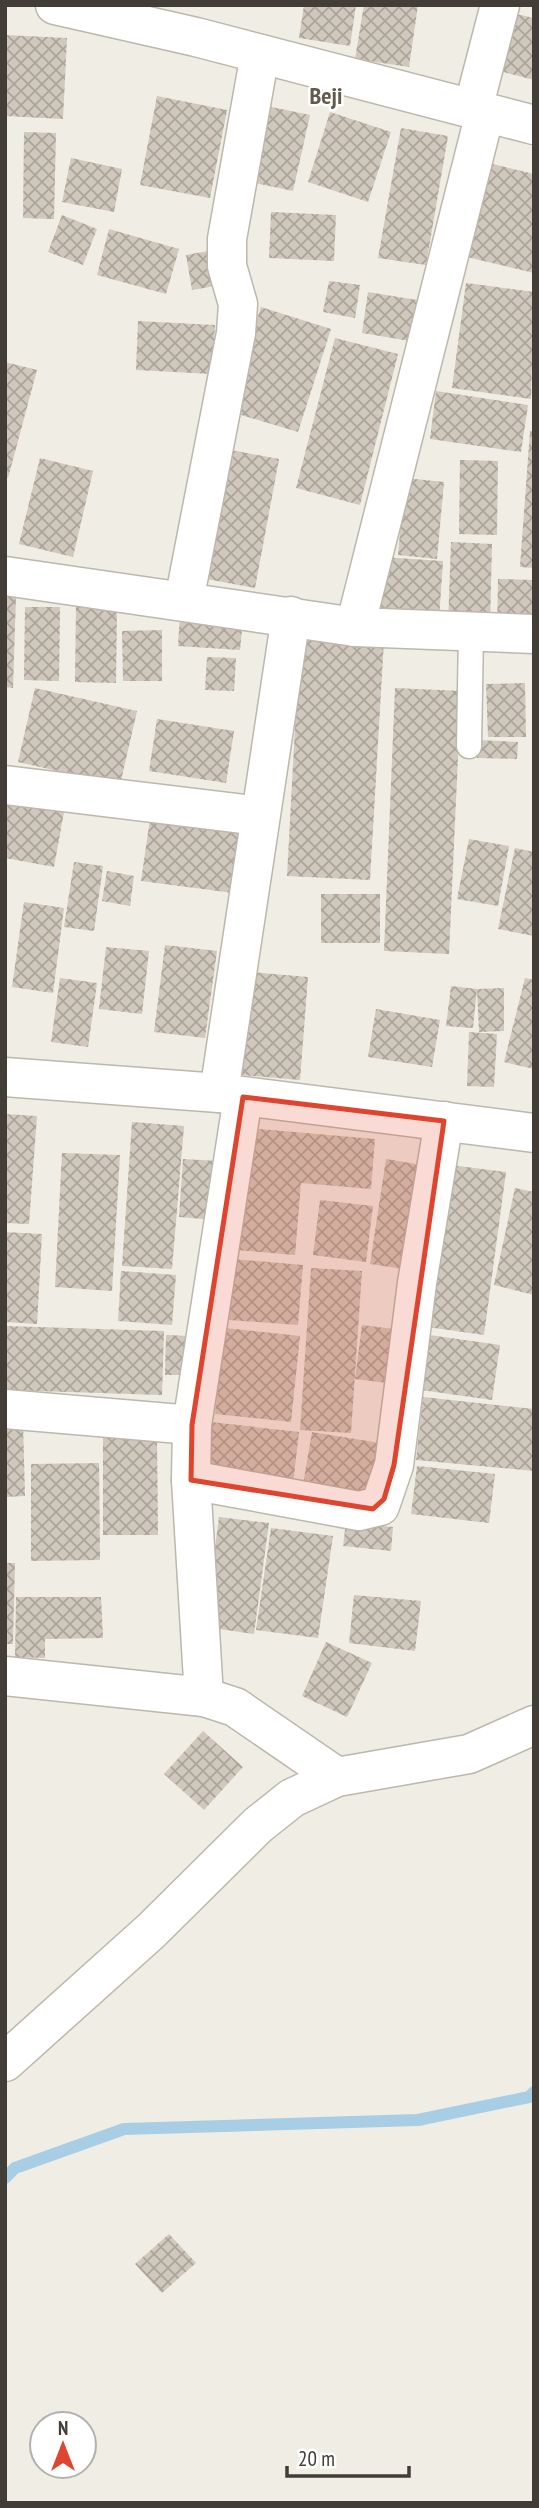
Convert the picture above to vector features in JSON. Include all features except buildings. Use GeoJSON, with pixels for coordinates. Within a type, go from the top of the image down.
{"type":"FeatureCollection","features":[{"type":"Feature","properties":{"kind":"street"},"geometry":{"type":"LineString","coordinates":[[55,5],[93,9],[534,125]]}},
{"type":"Feature","properties":{"kind":"street"},"geometry":{"type":"LineString","coordinates":[[355,627],[479,111],[500,5]]}},
{"type":"Feature","properties":{"kind":"street"},"geometry":{"type":"LineString","coordinates":[[184,601],[236,333],[237,304],[227,266],[228,239],[260,54]]}},
{"type":"Feature","properties":{"kind":"street"},"geometry":{"type":"LineString","coordinates":[[5,576],[355,627],[534,634]]}},
{"type":"Feature","properties":{"kind":"street"},"geometry":{"type":"LineString","coordinates":[[204,1697],[191,1480],[192,1425],[231,1095],[260,816],[291,616]]}},
{"type":"Feature","properties":{"kind":"street"},"geometry":{"type":"LineString","coordinates":[[5,785],[260,816]]}},
{"type":"Feature","properties":{"kind":"street"},"geometry":{"type":"LineString","coordinates":[[5,1077],[231,1095],[534,1133]]}},
{"type":"Feature","properties":{"kind":"street"},"geometry":{"type":"LineString","coordinates":[[191,1480],[359,1511],[380,1506],[394,1465],[418,1283],[444,1121]]}},
{"type":"Feature","properties":{"kind":"street"},"geometry":{"type":"LineString","coordinates":[[5,1409],[192,1425]]}},
{"type":"Feature","properties":{"kind":"street"},"geometry":{"type":"LineString","coordinates":[[5,1676],[204,1697],[235,1707],[337,1777]]}},
{"type":"Feature","properties":{"kind":"street"},"geometry":{"type":"LineString","coordinates":[[5,2062],[150,1931],[258,1825],[292,1798],[337,1777],[469,1754],[534,1725]]}},
{"type":"Feature","properties":{"kind":"lane"},"geometry":{"type":"LineString","coordinates":[[469,746],[471,632]]}},
{"type":"Feature","properties":{"kind":"highlighted area"},"geometry":{"type":"Polygon","coordinates":[[[243,1097],[444,1121],[394,1465],[384,1499],[373,1509],[191,1480],[192,1425],[243,1097]]]}},
{"type":"Feature","properties":{"kind":"waterway"},"geometry":{"type":"LineString","coordinates":[[5,2178],[15,2168],[124,2129],[418,2120],[529,2097],[534,2092]]}},
{"type":"Feature","properties":{"kind":"district","name":"Beji"},"geometry":{"type":"Point","coordinates":[326,95]}}]}
